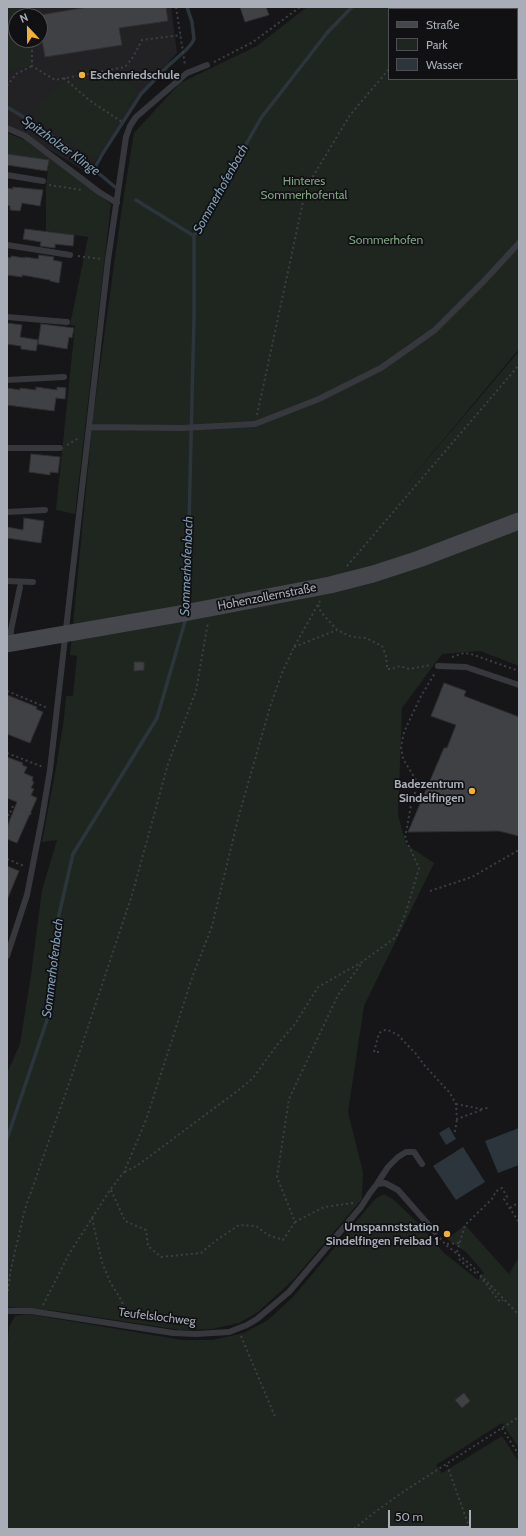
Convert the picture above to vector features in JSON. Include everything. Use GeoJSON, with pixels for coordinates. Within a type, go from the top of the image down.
{"type":"FeatureCollection","features":[{"type":"Feature","properties":{"kind":"street","name":"Hohenzollernstraße"},"geometry":{"type":"LineString","coordinates":[[9,644],[179,614],[204,615],[317,588],[373,574],[456,546],[519,521]]}},
{"type":"Feature","properties":{"kind":"lane"},"geometry":{"type":"LineString","coordinates":[[7,956],[26,895],[50,770],[90,430],[108,260],[126,137],[130,126],[136,117],[187,73],[207,65]]}},
{"type":"Feature","properties":{"kind":"lane"},"geometry":{"type":"LineString","coordinates":[[7,128],[26,136],[99,192],[117,203]]}},
{"type":"Feature","properties":{"kind":"lane"},"geometry":{"type":"LineString","coordinates":[[7,175],[43,181]]}},
{"type":"Feature","properties":{"kind":"lane"},"geometry":{"type":"LineString","coordinates":[[90,430],[200,428],[255,424],[319,399],[381,368],[435,330],[484,281],[519,243]]}},
{"type":"Feature","properties":{"kind":"lane"},"geometry":{"type":"LineString","coordinates":[[7,245],[70,255]]}},
{"type":"Feature","properties":{"kind":"lane"},"geometry":{"type":"LineString","coordinates":[[7,317],[67,322]]}},
{"type":"Feature","properties":{"kind":"lane"},"geometry":{"type":"LineString","coordinates":[[7,380],[64,377]]}},
{"type":"Feature","properties":{"kind":"lane"},"geometry":{"type":"LineString","coordinates":[[7,448],[60,448]]}},
{"type":"Feature","properties":{"kind":"lane"},"geometry":{"type":"LineString","coordinates":[[7,512],[45,510]]}},
{"type":"Feature","properties":{"kind":"lane"},"geometry":{"type":"LineString","coordinates":[[7,581],[34,582]]}},
{"type":"Feature","properties":{"kind":"lane"},"geometry":{"type":"LineString","coordinates":[[9,644],[20,587]]}},
{"type":"Feature","properties":{"kind":"lane"},"geometry":{"type":"LineString","coordinates":[[438,665],[466,668],[519,685]]}},
{"type":"Feature","properties":{"kind":"lane","name":"Teufelslochweg"},"geometry":{"type":"LineString","coordinates":[[7,1311],[25,1310],[41,1312],[173,1333],[213,1334],[238,1329],[266,1313],[289,1292],[361,1207],[388,1167],[398,1157],[406,1152],[414,1152],[422,1164]]}},
{"type":"Feature","properties":{"kind":"lane"},"geometry":{"type":"LineString","coordinates":[[377,1184],[385,1183],[398,1190],[436,1232]]}},
{"type":"Feature","properties":{"kind":"path"},"geometry":{"type":"LineString","coordinates":[[176,7],[184,58]]}},
{"type":"Feature","properties":{"kind":"path"},"geometry":{"type":"LineString","coordinates":[[207,65],[253,42],[300,7]]}},
{"type":"Feature","properties":{"kind":"path"},"geometry":{"type":"LineString","coordinates":[[32,66],[55,80],[125,67],[133,57],[142,40],[181,35]]}},
{"type":"Feature","properties":{"kind":"path"},"geometry":{"type":"LineString","coordinates":[[32,48],[32,66]]}},
{"type":"Feature","properties":{"kind":"path"},"geometry":{"type":"LineString","coordinates":[[7,86],[16,74],[32,66]]}},
{"type":"Feature","properties":{"kind":"path"},"geometry":{"type":"LineString","coordinates":[[255,424],[306,188],[350,115],[388,70]]}},
{"type":"Feature","properties":{"kind":"path"},"geometry":{"type":"LineString","coordinates":[[64,78],[89,100],[125,123]]}},
{"type":"Feature","properties":{"kind":"path"},"geometry":{"type":"LineString","coordinates":[[43,181],[44,185],[99,192]]}},
{"type":"Feature","properties":{"kind":"path"},"geometry":{"type":"LineString","coordinates":[[70,255],[108,260]]}},
{"type":"Feature","properties":{"kind":"path"},"geometry":{"type":"LineString","coordinates":[[346,567],[519,364]]}},
{"type":"Feature","properties":{"kind":"path"},"geometry":{"type":"LineString","coordinates":[[60,448],[90,430]]}},
{"type":"Feature","properties":{"kind":"path"},"geometry":{"type":"LineString","coordinates":[[41,1312],[68,1254],[110,1190],[124,1172],[146,1120],[192,978],[212,926],[239,815],[270,707],[282,673],[294,647],[318,605],[321,612],[337,630],[352,637],[366,638],[382,646],[386,656],[387,669],[400,666],[410,669],[420,666]]}},
{"type":"Feature","properties":{"kind":"path"},"geometry":{"type":"LineString","coordinates":[[7,1296],[11,1269],[25,1209],[72,1075],[132,895],[168,764],[196,691],[204,615]]}},
{"type":"Feature","properties":{"kind":"path"},"geometry":{"type":"LineString","coordinates":[[294,647],[337,630]]}},
{"type":"Feature","properties":{"kind":"path"},"geometry":{"type":"LineString","coordinates":[[124,1172],[138,1165],[253,1078],[277,1045],[295,1024],[318,987],[362,962],[396,937],[406,912],[419,868],[405,838],[411,805],[418,784],[403,760],[401,747],[407,726],[438,665],[445,659],[464,653],[471,654],[519,671]]}},
{"type":"Feature","properties":{"kind":"path"},"geometry":{"type":"LineString","coordinates":[[7,691],[49,708]]}},
{"type":"Feature","properties":{"kind":"path"},"geometry":{"type":"LineString","coordinates":[[7,753],[42,767]]}},
{"type":"Feature","properties":{"kind":"path"},"geometry":{"type":"LineString","coordinates":[[7,820],[8,814],[13,806],[32,814]]}},
{"type":"Feature","properties":{"kind":"path"},"geometry":{"type":"LineString","coordinates":[[430,891],[472,877],[519,850]]}},
{"type":"Feature","properties":{"kind":"path"},"geometry":{"type":"LineString","coordinates":[[7,859],[24,866]]}},
{"type":"Feature","properties":{"kind":"path"},"geometry":{"type":"LineString","coordinates":[[295,1222],[277,1177],[289,1099],[338,995],[362,962]]}},
{"type":"Feature","properties":{"kind":"path"},"geometry":{"type":"LineString","coordinates":[[379,1052],[374,1052],[380,1033],[388,1030],[398,1035],[416,1054],[424,1066],[450,1093],[456,1104],[457,1119],[455,1132]]}},
{"type":"Feature","properties":{"kind":"path"},"geometry":{"type":"LineString","coordinates":[[456,1104],[488,1108]]}},
{"type":"Feature","properties":{"kind":"path"},"geometry":{"type":"LineString","coordinates":[[457,1119],[484,1108]]}},
{"type":"Feature","properties":{"kind":"path"},"geometry":{"type":"LineString","coordinates":[[458,1253],[465,1225],[491,1200],[495,1192],[502,1188],[507,1197],[504,1199],[518,1220]]}},
{"type":"Feature","properties":{"kind":"path"},"geometry":{"type":"LineString","coordinates":[[110,1190],[125,1221],[146,1230],[148,1246],[161,1257],[201,1253],[239,1225],[256,1226],[268,1236],[282,1240],[295,1222],[324,1207],[353,1203],[361,1207]]}},
{"type":"Feature","properties":{"kind":"path"},"geometry":{"type":"LineString","coordinates":[[510,1208],[519,1202]]}},
{"type":"Feature","properties":{"kind":"path"},"geometry":{"type":"LineString","coordinates":[[92,1218],[102,1262],[107,1275],[129,1317]]}},
{"type":"Feature","properties":{"kind":"path"},"geometry":{"type":"LineString","coordinates":[[436,1232],[446,1245],[458,1253],[519,1315]]}},
{"type":"Feature","properties":{"kind":"path"},"geometry":{"type":"LineString","coordinates":[[446,1245],[460,1243]]}},
{"type":"Feature","properties":{"kind":"path"},"geometry":{"type":"LineString","coordinates":[[238,1329],[276,1419]]}},
{"type":"Feature","properties":{"kind":"path"},"geometry":{"type":"LineString","coordinates":[[354,1529],[380,1508],[519,1417]]}},
{"type":"Feature","properties":{"kind":"path"},"geometry":{"type":"LineString","coordinates":[[502,1428],[519,1455]]}},
{"type":"Feature","properties":{"kind":"path"},"geometry":{"type":"LineString","coordinates":[[447,1464],[470,1529]]}},
{"type":"Feature","properties":{"kind":"shaded area","name":"Eschenriedschule"},"geometry":{"type":"Polygon","coordinates":[[[7,7],[171,7],[177,53],[138,96],[88,173],[7,124],[7,7]]]}},
{"type":"Feature","properties":{"kind":"green space"},"geometry":{"type":"Polygon","coordinates":[[[7,7],[24,7],[8,8],[8,48],[31,48],[34,65],[7,70],[7,7]]]}},
{"type":"Feature","properties":{"kind":"green space"},"geometry":{"type":"Polygon","coordinates":[[[307,7],[519,7],[519,349],[394,499],[519,351],[519,666],[480,651],[442,654],[402,708],[398,815],[406,844],[434,863],[364,1006],[348,1112],[363,1172],[362,1199],[293,1280],[258,1312],[239,1323],[212,1329],[180,1330],[57,1311],[7,1307],[7,1073],[20,1044],[42,890],[57,840],[42,842],[56,768],[66,696],[73,696],[77,656],[70,655],[93,417],[122,207],[134,133],[180,83],[257,46],[307,7]]]}},
{"type":"Feature","properties":{"kind":"green space"},"geometry":{"type":"Polygon","coordinates":[[[116,74],[138,90],[95,160],[38,120],[40,103],[59,85],[116,74]]]}},
{"type":"Feature","properties":{"kind":"green space"},"geometry":{"type":"Polygon","coordinates":[[[7,133],[25,140],[111,204],[75,514],[56,510],[75,326],[70,325],[88,237],[46,231],[46,187],[49,161],[7,154],[7,133]]]}},
{"type":"Feature","properties":{"kind":"green space"},"geometry":{"type":"Polygon","coordinates":[[[384,1194],[394,1200],[419,1224],[444,1253],[478,1280],[484,1273],[467,1253],[447,1239],[465,1225],[509,1274],[519,1257],[519,1448],[502,1423],[436,1465],[442,1473],[502,1436],[519,1462],[519,1529],[7,1529],[7,1357],[9,1327],[15,1316],[28,1314],[182,1340],[212,1340],[244,1333],[268,1320],[294,1296],[375,1199],[384,1194]]]}},
{"type":"Feature","properties":{"kind":"water"},"geometry":{"type":"Polygon","coordinates":[[[449,1127],[456,1139],[446,1145],[439,1133],[449,1127]]]}},
{"type":"Feature","properties":{"kind":"water"},"geometry":{"type":"Polygon","coordinates":[[[519,1128],[519,1165],[498,1173],[485,1141],[519,1128]]]}},
{"type":"Feature","properties":{"kind":"water"},"geometry":{"type":"Polygon","coordinates":[[[463,1147],[485,1182],[456,1200],[433,1166],[463,1147]]]}},
{"type":"Feature","properties":{"kind":"building"},"geometry":{"type":"Polygon","coordinates":[[[88,7],[166,7],[168,21],[119,28],[122,45],[45,57],[43,48],[48,48],[48,14],[88,7]]]}},
{"type":"Feature","properties":{"kind":"building"},"geometry":{"type":"Polygon","coordinates":[[[240,7],[266,7],[269,15],[245,22],[240,7]]]}},
{"type":"Feature","properties":{"kind":"building"},"geometry":{"type":"Polygon","coordinates":[[[7,154],[49,160],[47,171],[7,165],[7,154]]]}},
{"type":"Feature","properties":{"kind":"building"},"geometry":{"type":"Polygon","coordinates":[[[13,187],[43,190],[40,206],[22,203],[20,211],[10,210],[10,206],[7,205],[7,188],[13,189],[13,187]]]}},
{"type":"Feature","properties":{"kind":"building"},"geometry":{"type":"Polygon","coordinates":[[[25,229],[74,235],[73,246],[55,244],[55,248],[40,246],[41,242],[23,239],[25,229]]]}},
{"type":"Feature","properties":{"kind":"building"},"geometry":{"type":"Polygon","coordinates":[[[39,255],[54,257],[53,260],[62,262],[59,283],[22,275],[22,277],[7,275],[7,257],[11,258],[11,256],[38,259],[39,255]]]}},
{"type":"Feature","properties":{"kind":"building"},"geometry":{"type":"Polygon","coordinates":[[[7,323],[22,325],[20,337],[38,340],[36,351],[21,349],[21,346],[7,344],[7,323]]]}},
{"type":"Feature","properties":{"kind":"building"},"geometry":{"type":"Polygon","coordinates":[[[41,324],[74,328],[72,338],[69,337],[67,349],[38,344],[41,324]]]}},
{"type":"Feature","properties":{"kind":"building"},"geometry":{"type":"Polygon","coordinates":[[[36,387],[57,390],[57,387],[66,388],[65,399],[56,398],[54,411],[7,405],[7,388],[36,390],[36,387]]]}},
{"type":"Feature","properties":{"kind":"building"},"geometry":{"type":"Polygon","coordinates":[[[31,454],[60,457],[58,473],[50,472],[50,475],[29,472],[31,454]]]}},
{"type":"Feature","properties":{"kind":"building"},"geometry":{"type":"Polygon","coordinates":[[[24,518],[44,521],[41,543],[7,538],[7,527],[23,530],[24,518]]]}},
{"type":"Feature","properties":{"kind":"building"},"geometry":{"type":"Polygon","coordinates":[[[134,662],[144,662],[144,670],[134,671],[134,662]]]}},
{"type":"Feature","properties":{"kind":"building","name":"Badezentrum Sindelfingen"},"geometry":{"type":"Polygon","coordinates":[[[444,683],[466,691],[464,696],[519,717],[519,836],[499,831],[408,832],[444,748],[447,748],[456,725],[431,716],[444,683]]]}},
{"type":"Feature","properties":{"kind":"building"},"geometry":{"type":"Polygon","coordinates":[[[7,695],[37,707],[36,709],[43,712],[30,743],[7,734],[7,695]]]}},
{"type":"Feature","properties":{"kind":"building"},"geometry":{"type":"Polygon","coordinates":[[[7,757],[23,763],[22,765],[27,767],[24,773],[33,777],[32,781],[34,782],[31,788],[34,789],[31,795],[37,798],[17,843],[7,839],[7,827],[17,802],[7,798],[7,757]]]}},
{"type":"Feature","properties":{"kind":"building"},"geometry":{"type":"Polygon","coordinates":[[[7,866],[19,871],[7,900],[7,866]]]}},
{"type":"Feature","properties":{"kind":"building"},"geometry":{"type":"Polygon","coordinates":[[[464,1393],[470,1401],[462,1408],[455,1400],[464,1393]]]}},
{"type":"Feature","properties":{"kind":"waterway"},"geometry":{"type":"LineString","coordinates":[[94,169],[141,94],[192,43],[194,39],[192,22],[187,7]]}},
{"type":"Feature","properties":{"kind":"waterway","name":"Sommerhofenbach"},"geometry":{"type":"LineString","coordinates":[[187,607],[194,316],[194,236],[261,118],[327,33],[352,7]]}},
{"type":"Feature","properties":{"kind":"waterway","name":"Spitzholzer Klinge"},"geometry":{"type":"LineString","coordinates":[[7,107],[66,146],[115,187]]}},
{"type":"Feature","properties":{"kind":"waterway"},"geometry":{"type":"LineString","coordinates":[[136,200],[194,236]]}},
{"type":"Feature","properties":{"kind":"waterway","name":"Sommerhofenbach"},"geometry":{"type":"LineString","coordinates":[[7,1139],[47,1020],[55,932],[73,854],[157,718],[186,618]]}},
{"type":"Feature","properties":{"kind":"place","name":"Eschenriedschule"},"geometry":{"type":"Point","coordinates":[82,75]}},
{"type":"Feature","properties":{"kind":"place","name":"Badezentrum Sindelfingen"},"geometry":{"type":"Point","coordinates":[472,791]}},
{"type":"Feature","properties":{"kind":"place","name":"Umspannststation Sindelfingen Freibad 1"},"geometry":{"type":"Point","coordinates":[447,1234]}},
{"type":"Feature","properties":{"kind":"park label","name":"Hinteres Sommerhofental"},"geometry":{"type":"Point","coordinates":[304,188]}},
{"type":"Feature","properties":{"kind":"park label","name":"Sommerhofen"},"geometry":{"type":"Point","coordinates":[386,240]}}]}
